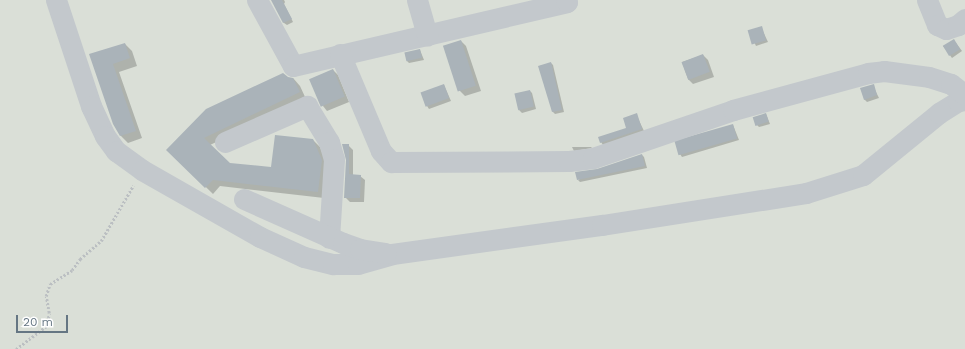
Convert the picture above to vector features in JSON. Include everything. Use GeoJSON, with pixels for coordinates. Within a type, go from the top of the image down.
{"type":"FeatureCollection","features":[{"type":"Feature","properties":{"kind":"lane"},"geometry":{"type":"LineString","coordinates":[[56,0],[91,106],[105,136],[116,151],[142,170],[260,236],[304,257],[333,264],[358,264],[392,254],[602,225],[806,193],[863,175],[939,113],[958,101],[965,100]]}},
{"type":"Feature","properties":{"kind":"lane"},"geometry":{"type":"LineString","coordinates":[[257,0],[293,66],[340,54],[427,36],[567,2],[566,0]]}},
{"type":"Feature","properties":{"kind":"lane"},"geometry":{"type":"LineString","coordinates":[[417,0],[427,36]]}},
{"type":"Feature","properties":{"kind":"lane"},"geometry":{"type":"LineString","coordinates":[[927,0],[937,25],[946,29],[958,25],[965,19]]}},
{"type":"Feature","properties":{"kind":"lane"},"geometry":{"type":"LineString","coordinates":[[340,54],[381,151],[391,162],[569,161],[593,158],[733,110],[868,73],[884,71],[929,77],[951,84],[965,95]]}},
{"type":"Feature","properties":{"kind":"lane"},"geometry":{"type":"LineString","coordinates":[[225,142],[307,106],[329,142],[334,159],[329,238]]}},
{"type":"Feature","properties":{"kind":"lane"},"geometry":{"type":"LineString","coordinates":[[244,199],[329,238],[360,249],[392,254]]}},
{"type":"Feature","properties":{"kind":"path"},"geometry":{"type":"LineString","coordinates":[[16,349],[47,326],[49,313],[46,296],[50,284],[72,270],[80,259],[101,241],[142,170]]}},
{"type":"Feature","properties":{"kind":"shaded area"},"geometry":{"type":"Polygon","coordinates":[[[0,0],[965,0],[965,349],[0,349],[0,0]]]}},
{"type":"Feature","properties":{"kind":"building"},"geometry":{"type":"Polygon","coordinates":[[[271,0],[282,0],[292,19],[283,23],[271,0]]]}},
{"type":"Feature","properties":{"kind":"building"},"geometry":{"type":"Polygon","coordinates":[[[762,26],[766,40],[752,45],[748,30],[762,26]]]}},
{"type":"Feature","properties":{"kind":"building"},"geometry":{"type":"Polygon","coordinates":[[[954,39],[960,49],[949,56],[943,46],[954,39]]]}},
{"type":"Feature","properties":{"kind":"building"},"geometry":{"type":"Polygon","coordinates":[[[461,40],[476,86],[458,92],[443,46],[461,40]]]}},
{"type":"Feature","properties":{"kind":"building"},"geometry":{"type":"Polygon","coordinates":[[[125,43],[130,58],[113,64],[136,131],[120,136],[113,124],[89,54],[125,43]]]}},
{"type":"Feature","properties":{"kind":"building"},"geometry":{"type":"Polygon","coordinates":[[[420,49],[422,58],[406,61],[404,53],[420,49]]]}},
{"type":"Feature","properties":{"kind":"building"},"geometry":{"type":"Polygon","coordinates":[[[703,54],[710,72],[688,80],[682,62],[703,54]]]}},
{"type":"Feature","properties":{"kind":"building"},"geometry":{"type":"Polygon","coordinates":[[[551,62],[562,110],[552,112],[538,66],[551,62]]]}},
{"type":"Feature","properties":{"kind":"building"},"geometry":{"type":"Polygon","coordinates":[[[333,69],[345,97],[321,107],[309,79],[333,69]]]}},
{"type":"Feature","properties":{"kind":"building"},"geometry":{"type":"Polygon","coordinates":[[[283,73],[288,77],[293,78],[300,92],[204,138],[230,163],[271,167],[275,135],[313,139],[322,160],[318,192],[213,180],[205,188],[166,150],[206,109],[283,73]]]}},
{"type":"Feature","properties":{"kind":"building"},"geometry":{"type":"Polygon","coordinates":[[[444,84],[449,98],[426,107],[421,93],[444,84]]]}},
{"type":"Feature","properties":{"kind":"building"},"geometry":{"type":"Polygon","coordinates":[[[874,84],[877,95],[864,100],[860,88],[874,84]]]}},
{"type":"Feature","properties":{"kind":"building"},"geometry":{"type":"Polygon","coordinates":[[[530,90],[534,107],[518,110],[514,94],[530,90]]]}},
{"type":"Feature","properties":{"kind":"building"},"geometry":{"type":"Polygon","coordinates":[[[637,113],[642,129],[600,143],[598,137],[626,128],[623,118],[637,113]]]}},
{"type":"Feature","properties":{"kind":"building"},"geometry":{"type":"Polygon","coordinates":[[[766,113],[769,122],[755,126],[753,117],[766,113]]]}},
{"type":"Feature","properties":{"kind":"building"},"geometry":{"type":"Polygon","coordinates":[[[733,124],[737,138],[678,155],[674,141],[733,124]]]}},
{"type":"Feature","properties":{"kind":"building"},"geometry":{"type":"Polygon","coordinates":[[[342,144],[349,144],[349,174],[361,175],[360,198],[344,198],[346,160],[342,144]]]}},
{"type":"Feature","properties":{"kind":"building"},"geometry":{"type":"Polygon","coordinates":[[[642,154],[645,166],[577,180],[575,172],[597,169],[642,154]]]}}]}
